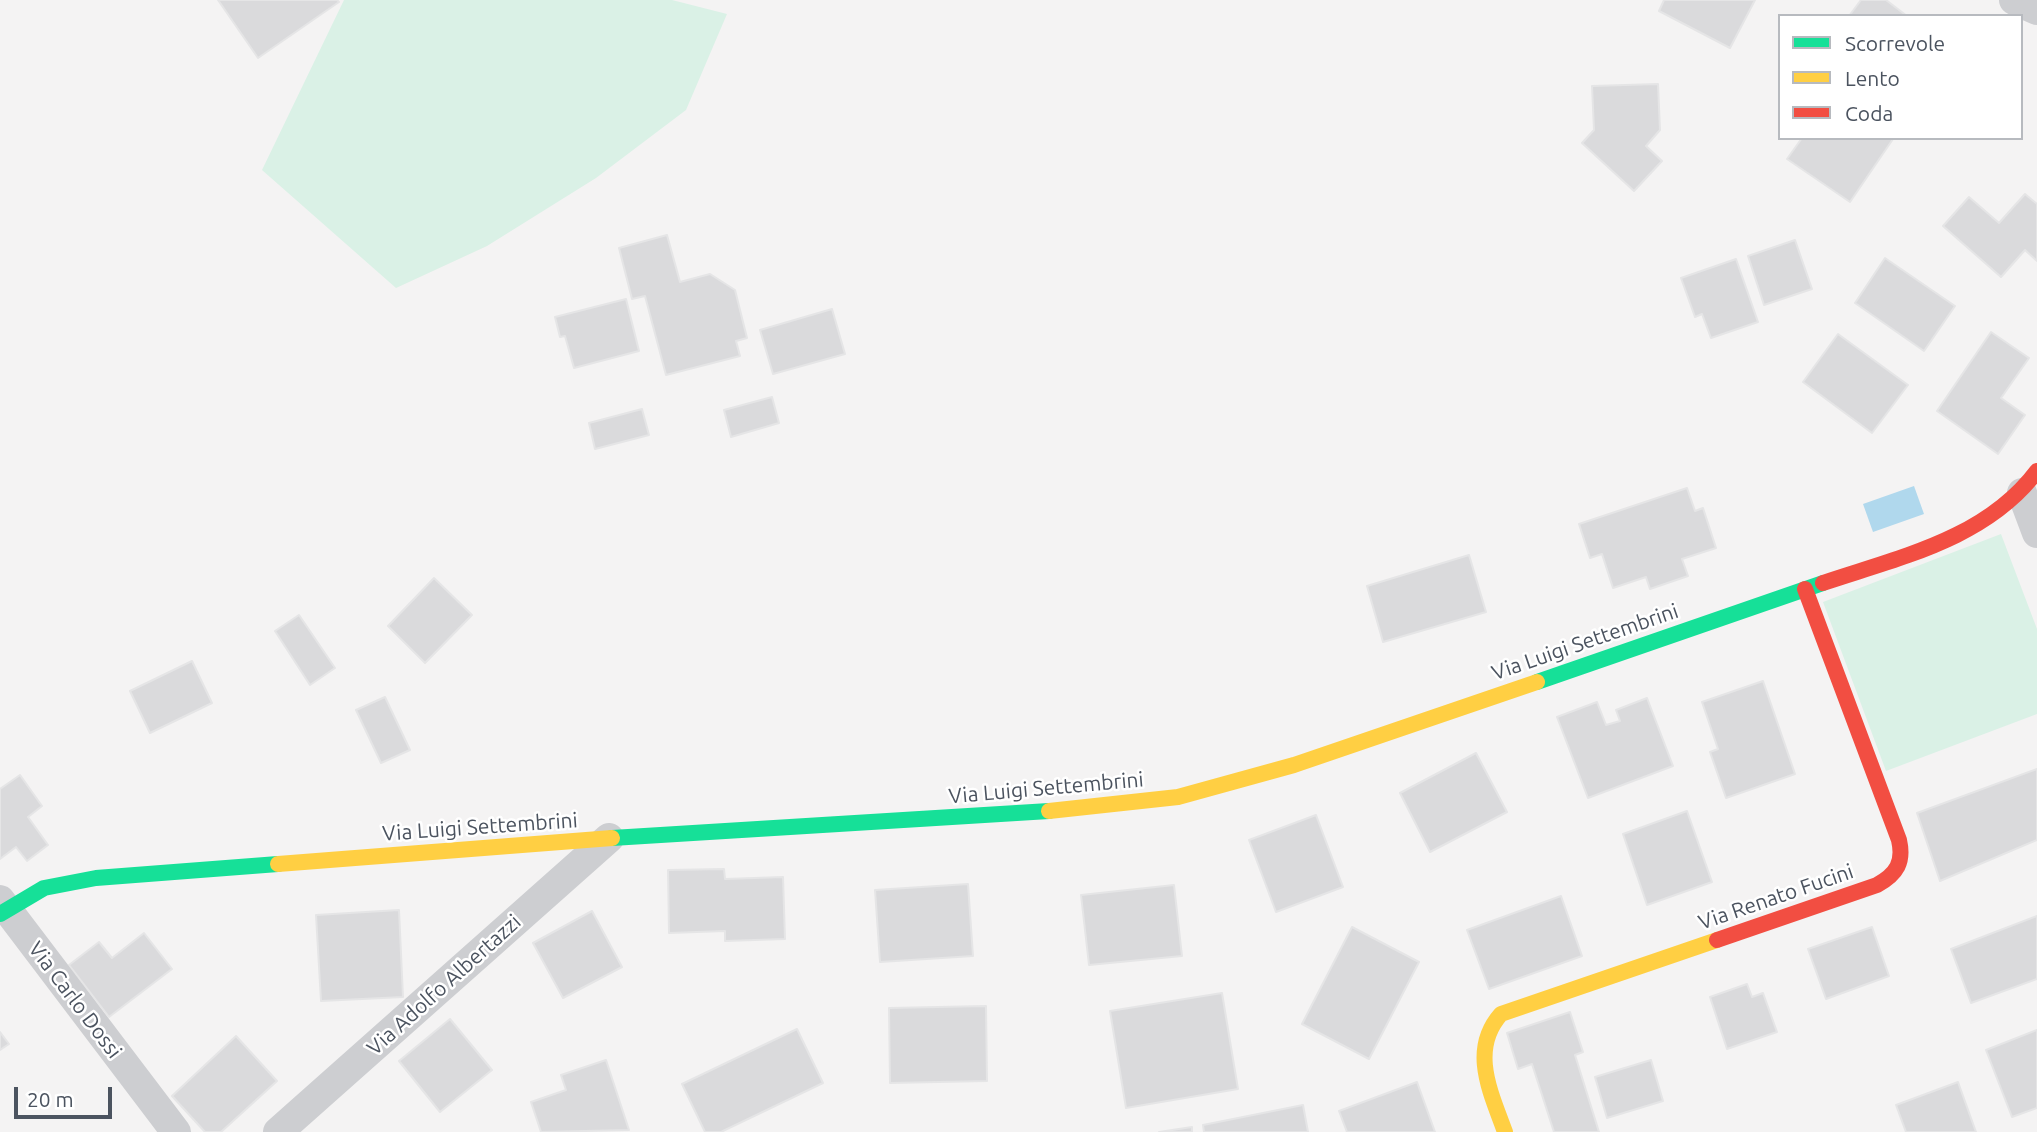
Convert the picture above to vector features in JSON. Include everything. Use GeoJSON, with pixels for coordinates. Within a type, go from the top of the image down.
{"type":"FeatureCollection","features":[{"type":"Feature","properties":{"kind":"street"},"geometry":{"type":"LineString","coordinates":[[2014,0],[2037,10]]}},
{"type":"Feature","properties":{"kind":"street"},"geometry":{"type":"LineString","coordinates":[[2030,482],[2037,533]]}},
{"type":"Feature","properties":{"kind":"street","name":"Via Luigi Settembrini"},"geometry":{"type":"LineString","coordinates":[[2,908],[44,888],[96,878],[610,838],[1026,813],[1178,797],[1294,765],[1958,534],[1998,514],[2030,482]]}},
{"type":"Feature","properties":{"kind":"street","name":"Via Renato Fucini"},"geometry":{"type":"LineString","coordinates":[[1505,1132],[1482,1051],[1486,1031],[1500,1014],[1877,885],[1900,869],[1902,859],[1899,840],[1805,589]]}},
{"type":"Feature","properties":{"kind":"street","name":"Via Adolfo Albertazzi"},"geometry":{"type":"LineString","coordinates":[[278,1132],[610,838]]}},
{"type":"Feature","properties":{"kind":"street","name":"Via Carlo Dossi"},"geometry":{"type":"LineString","coordinates":[[2,908],[176,1132]]}},
{"type":"Feature","properties":{"kind":"green space"},"geometry":{"type":"Polygon","coordinates":[[[344,0],[672,0],[727,14],[686,110],[596,178],[487,246],[396,288],[262,170],[344,0]]]}},
{"type":"Feature","properties":{"kind":"green space"},"geometry":{"type":"Polygon","coordinates":[[[2001,534],[2037,629],[2037,714],[1886,771],[1823,602],[2001,534]]]}},
{"type":"Feature","properties":{"kind":"water"},"geometry":{"type":"Polygon","coordinates":[[[1914,486],[1924,514],[1873,532],[1863,504],[1914,486]]]}},
{"type":"Feature","properties":{"kind":"building"},"geometry":{"type":"Polygon","coordinates":[[[218,0],[337,0],[339,2],[258,58],[218,0]]]}},
{"type":"Feature","properties":{"kind":"building"},"geometry":{"type":"Polygon","coordinates":[[[1664,0],[1755,0],[1730,48],[1659,11],[1664,0]]]}},
{"type":"Feature","properties":{"kind":"building"},"geometry":{"type":"Polygon","coordinates":[[[1861,0],[1886,0],[1904,14],[1850,14],[1861,0]]]}},
{"type":"Feature","properties":{"kind":"building"},"geometry":{"type":"Polygon","coordinates":[[[1658,84],[1660,130],[1646,146],[1662,161],[1634,191],[1582,143],[1594,130],[1592,86],[1658,84]]]}},
{"type":"Feature","properties":{"kind":"building"},"geometry":{"type":"Polygon","coordinates":[[[1801,140],[1892,140],[1850,202],[1787,159],[1801,140]]]}},
{"type":"Feature","properties":{"kind":"building"},"geometry":{"type":"Polygon","coordinates":[[[2025,194],[2037,204],[2037,261],[2025,250],[2001,277],[1943,226],[1969,197],[1999,223],[2025,194]]]}},
{"type":"Feature","properties":{"kind":"building"},"geometry":{"type":"Polygon","coordinates":[[[667,235],[680,282],[710,274],[735,290],[747,338],[736,341],[740,356],[666,375],[645,296],[632,299],[619,248],[667,235]]]}},
{"type":"Feature","properties":{"kind":"building"},"geometry":{"type":"Polygon","coordinates":[[[1795,240],[1812,289],[1764,305],[1748,256],[1795,240]]]}},
{"type":"Feature","properties":{"kind":"building"},"geometry":{"type":"Polygon","coordinates":[[[1885,258],[1955,306],[1924,351],[1855,303],[1885,258]]]}},
{"type":"Feature","properties":{"kind":"building"},"geometry":{"type":"Polygon","coordinates":[[[1736,259],[1758,322],[1711,338],[1702,314],[1695,317],[1681,278],[1736,259]]]}},
{"type":"Feature","properties":{"kind":"building"},"geometry":{"type":"Polygon","coordinates":[[[626,299],[639,351],[574,368],[565,336],[560,337],[555,317],[626,299]]]}},
{"type":"Feature","properties":{"kind":"building"},"geometry":{"type":"Polygon","coordinates":[[[832,309],[845,354],[773,374],[760,330],[832,309]]]}},
{"type":"Feature","properties":{"kind":"building"},"geometry":{"type":"Polygon","coordinates":[[[1991,332],[2029,358],[2001,398],[2025,415],[1998,454],[1937,411],[1991,332]]]}},
{"type":"Feature","properties":{"kind":"building"},"geometry":{"type":"Polygon","coordinates":[[[1838,334],[1908,385],[1872,433],[1803,382],[1838,334]]]}},
{"type":"Feature","properties":{"kind":"building"},"geometry":{"type":"Polygon","coordinates":[[[772,397],[779,423],[731,437],[724,410],[772,397]]]}},
{"type":"Feature","properties":{"kind":"building"},"geometry":{"type":"Polygon","coordinates":[[[642,409],[649,435],[595,449],[589,423],[642,409]]]}},
{"type":"Feature","properties":{"kind":"building"},"geometry":{"type":"Polygon","coordinates":[[[1687,488],[1695,511],[1703,508],[1716,548],[1682,559],[1688,576],[1650,589],[1646,577],[1613,588],[1602,554],[1590,558],[1579,524],[1687,488]]]}},
{"type":"Feature","properties":{"kind":"building"},"geometry":{"type":"Polygon","coordinates":[[[1469,555],[1486,612],[1383,642],[1367,586],[1469,555]]]}},
{"type":"Feature","properties":{"kind":"building"},"geometry":{"type":"Polygon","coordinates":[[[434,578],[472,615],[425,663],[388,626],[434,578]]]}},
{"type":"Feature","properties":{"kind":"building"},"geometry":{"type":"Polygon","coordinates":[[[299,615],[335,668],[310,685],[275,631],[299,615]]]}},
{"type":"Feature","properties":{"kind":"building"},"geometry":{"type":"Polygon","coordinates":[[[192,661],[212,703],[150,733],[130,691],[192,661]]]}},
{"type":"Feature","properties":{"kind":"building"},"geometry":{"type":"Polygon","coordinates":[[[1763,681],[1795,774],[1726,798],[1710,752],[1718,749],[1702,702],[1763,681]]]}},
{"type":"Feature","properties":{"kind":"building"},"geometry":{"type":"Polygon","coordinates":[[[385,697],[410,750],[381,763],[356,710],[385,697]]]}},
{"type":"Feature","properties":{"kind":"building"},"geometry":{"type":"Polygon","coordinates":[[[1647,698],[1673,766],[1588,798],[1557,717],[1597,702],[1606,725],[1620,721],[1616,710],[1647,698]]]}},
{"type":"Feature","properties":{"kind":"building"},"geometry":{"type":"Polygon","coordinates":[[[1476,753],[1507,812],[1430,852],[1400,793],[1476,753]]]}},
{"type":"Feature","properties":{"kind":"building"},"geometry":{"type":"Polygon","coordinates":[[[2037,769],[2037,840],[1940,881],[1917,813],[2037,769]]]}},
{"type":"Feature","properties":{"kind":"building"},"geometry":{"type":"Polygon","coordinates":[[[20,775],[42,806],[28,817],[48,845],[27,861],[16,847],[0,859],[0,789],[20,775]]]}},
{"type":"Feature","properties":{"kind":"building"},"geometry":{"type":"Polygon","coordinates":[[[1687,811],[1712,882],[1647,905],[1623,834],[1687,811]]]}},
{"type":"Feature","properties":{"kind":"building"},"geometry":{"type":"Polygon","coordinates":[[[1316,815],[1343,887],[1276,912],[1249,840],[1316,815]]]}},
{"type":"Feature","properties":{"kind":"building"},"geometry":{"type":"Polygon","coordinates":[[[724,869],[725,879],[783,877],[785,939],[725,941],[725,931],[669,933],[668,870],[724,869]]]}},
{"type":"Feature","properties":{"kind":"building"},"geometry":{"type":"Polygon","coordinates":[[[968,884],[973,956],[880,962],[875,890],[968,884]]]}},
{"type":"Feature","properties":{"kind":"building"},"geometry":{"type":"Polygon","coordinates":[[[1174,885],[1182,956],[1089,965],[1081,895],[1174,885]]]}},
{"type":"Feature","properties":{"kind":"building"},"geometry":{"type":"Polygon","coordinates":[[[1561,896],[1582,956],[1489,989],[1467,930],[1561,896]]]}},
{"type":"Feature","properties":{"kind":"building"},"geometry":{"type":"Polygon","coordinates":[[[399,910],[403,997],[321,1001],[316,915],[399,910]]]}},
{"type":"Feature","properties":{"kind":"building"},"geometry":{"type":"Polygon","coordinates":[[[592,911],[622,967],[563,998],[533,943],[592,911]]]}},
{"type":"Feature","properties":{"kind":"building"},"geometry":{"type":"Polygon","coordinates":[[[2037,916],[2037,979],[1971,1003],[1951,949],[2037,916]]]}},
{"type":"Feature","properties":{"kind":"building"},"geometry":{"type":"Polygon","coordinates":[[[1352,927],[1419,962],[1369,1059],[1302,1024],[1352,927]]]}},
{"type":"Feature","properties":{"kind":"building"},"geometry":{"type":"Polygon","coordinates":[[[1872,927],[1889,976],[1826,999],[1808,949],[1872,927]]]}},
{"type":"Feature","properties":{"kind":"building"},"geometry":{"type":"Polygon","coordinates":[[[144,933],[172,969],[109,1017],[69,965],[99,942],[112,958],[144,933]]]}},
{"type":"Feature","properties":{"kind":"building"},"geometry":{"type":"Polygon","coordinates":[[[1747,984],[1752,997],[1763,993],[1777,1032],[1727,1049],[1710,997],[1747,984]]]}},
{"type":"Feature","properties":{"kind":"building"},"geometry":{"type":"Polygon","coordinates":[[[1222,993],[1238,1089],[1126,1108],[1110,1011],[1222,993]]]}},
{"type":"Feature","properties":{"kind":"building"},"geometry":{"type":"Polygon","coordinates":[[[986,1006],[987,1081],[890,1083],[889,1008],[986,1006]]]}},
{"type":"Feature","properties":{"kind":"building"},"geometry":{"type":"Polygon","coordinates":[[[1570,1012],[1583,1052],[1575,1055],[1599,1132],[1554,1132],[1532,1064],[1518,1069],[1507,1033],[1570,1012]]]}},
{"type":"Feature","properties":{"kind":"building"},"geometry":{"type":"Polygon","coordinates":[[[450,1019],[492,1070],[440,1112],[399,1061],[450,1019]]]}},
{"type":"Feature","properties":{"kind":"building"},"geometry":{"type":"Polygon","coordinates":[[[797,1029],[823,1083],[721,1132],[705,1132],[682,1084],[797,1029]]]}},
{"type":"Feature","properties":{"kind":"building"},"geometry":{"type":"Polygon","coordinates":[[[2037,1030],[2037,1108],[2012,1117],[1986,1050],[2037,1030]]]}},
{"type":"Feature","properties":{"kind":"building"},"geometry":{"type":"Polygon","coordinates":[[[0,1032],[9,1044],[0,1050],[0,1032]]]}},
{"type":"Feature","properties":{"kind":"building"},"geometry":{"type":"Polygon","coordinates":[[[236,1036],[277,1081],[221,1132],[205,1132],[172,1096],[236,1036]]]}},
{"type":"Feature","properties":{"kind":"building"},"geometry":{"type":"Polygon","coordinates":[[[606,1060],[629,1130],[541,1132],[531,1102],[566,1090],[561,1075],[606,1060]]]}},
{"type":"Feature","properties":{"kind":"building"},"geometry":{"type":"Polygon","coordinates":[[[1651,1060],[1663,1101],[1607,1118],[1595,1077],[1651,1060]]]}},
{"type":"Feature","properties":{"kind":"building"},"geometry":{"type":"Polygon","coordinates":[[[1417,1082],[1435,1132],[1347,1132],[1339,1111],[1417,1082]]]}},
{"type":"Feature","properties":{"kind":"building"},"geometry":{"type":"Polygon","coordinates":[[[1958,1082],[1976,1132],[1906,1132],[1896,1105],[1958,1082]]]}},
{"type":"Feature","properties":{"kind":"building"},"geometry":{"type":"Polygon","coordinates":[[[1303,1105],[1308,1132],[1204,1132],[1203,1125],[1303,1105]]]}},
{"type":"Feature","properties":{"kind":"building"},"geometry":{"type":"Polygon","coordinates":[[[1192,1127],[1192,1132],[1159,1132],[1192,1127]]]}},
{"type":"Feature","properties":{"kind":"traffic: fast"},"geometry":{"type":"LineString","coordinates":[[1537,682],[1823,583]]}},
{"type":"Feature","properties":{"kind":"traffic: fast"},"geometry":{"type":"LineString","coordinates":[[612,838],[1049,811]]}},
{"type":"Feature","properties":{"kind":"traffic: fast"},"geometry":{"type":"LineString","coordinates":[[0,914],[44,888],[96,878],[278,864]]}},
{"type":"Feature","properties":{"kind":"traffic: slow"},"geometry":{"type":"LineString","coordinates":[[1049,811],[1178,797],[1294,765],[1537,682]]}},
{"type":"Feature","properties":{"kind":"traffic: slow"},"geometry":{"type":"LineString","coordinates":[[278,864],[612,838]]}},
{"type":"Feature","properties":{"kind":"traffic: slow"},"geometry":{"type":"LineString","coordinates":[[1505,1132],[1489,1087],[1485,1057],[1491,1028],[1501,1014],[1717,940]]}},
{"type":"Feature","properties":{"kind":"traffic: jam"},"geometry":{"type":"LineString","coordinates":[[1823,583],[1911,554],[1967,529],[1993,514],[2037,471]]}},
{"type":"Feature","properties":{"kind":"traffic: jam"},"geometry":{"type":"LineString","coordinates":[[1717,940],[1877,885],[1894,872],[1900,861],[1899,840],[1805,589]]}}]}
